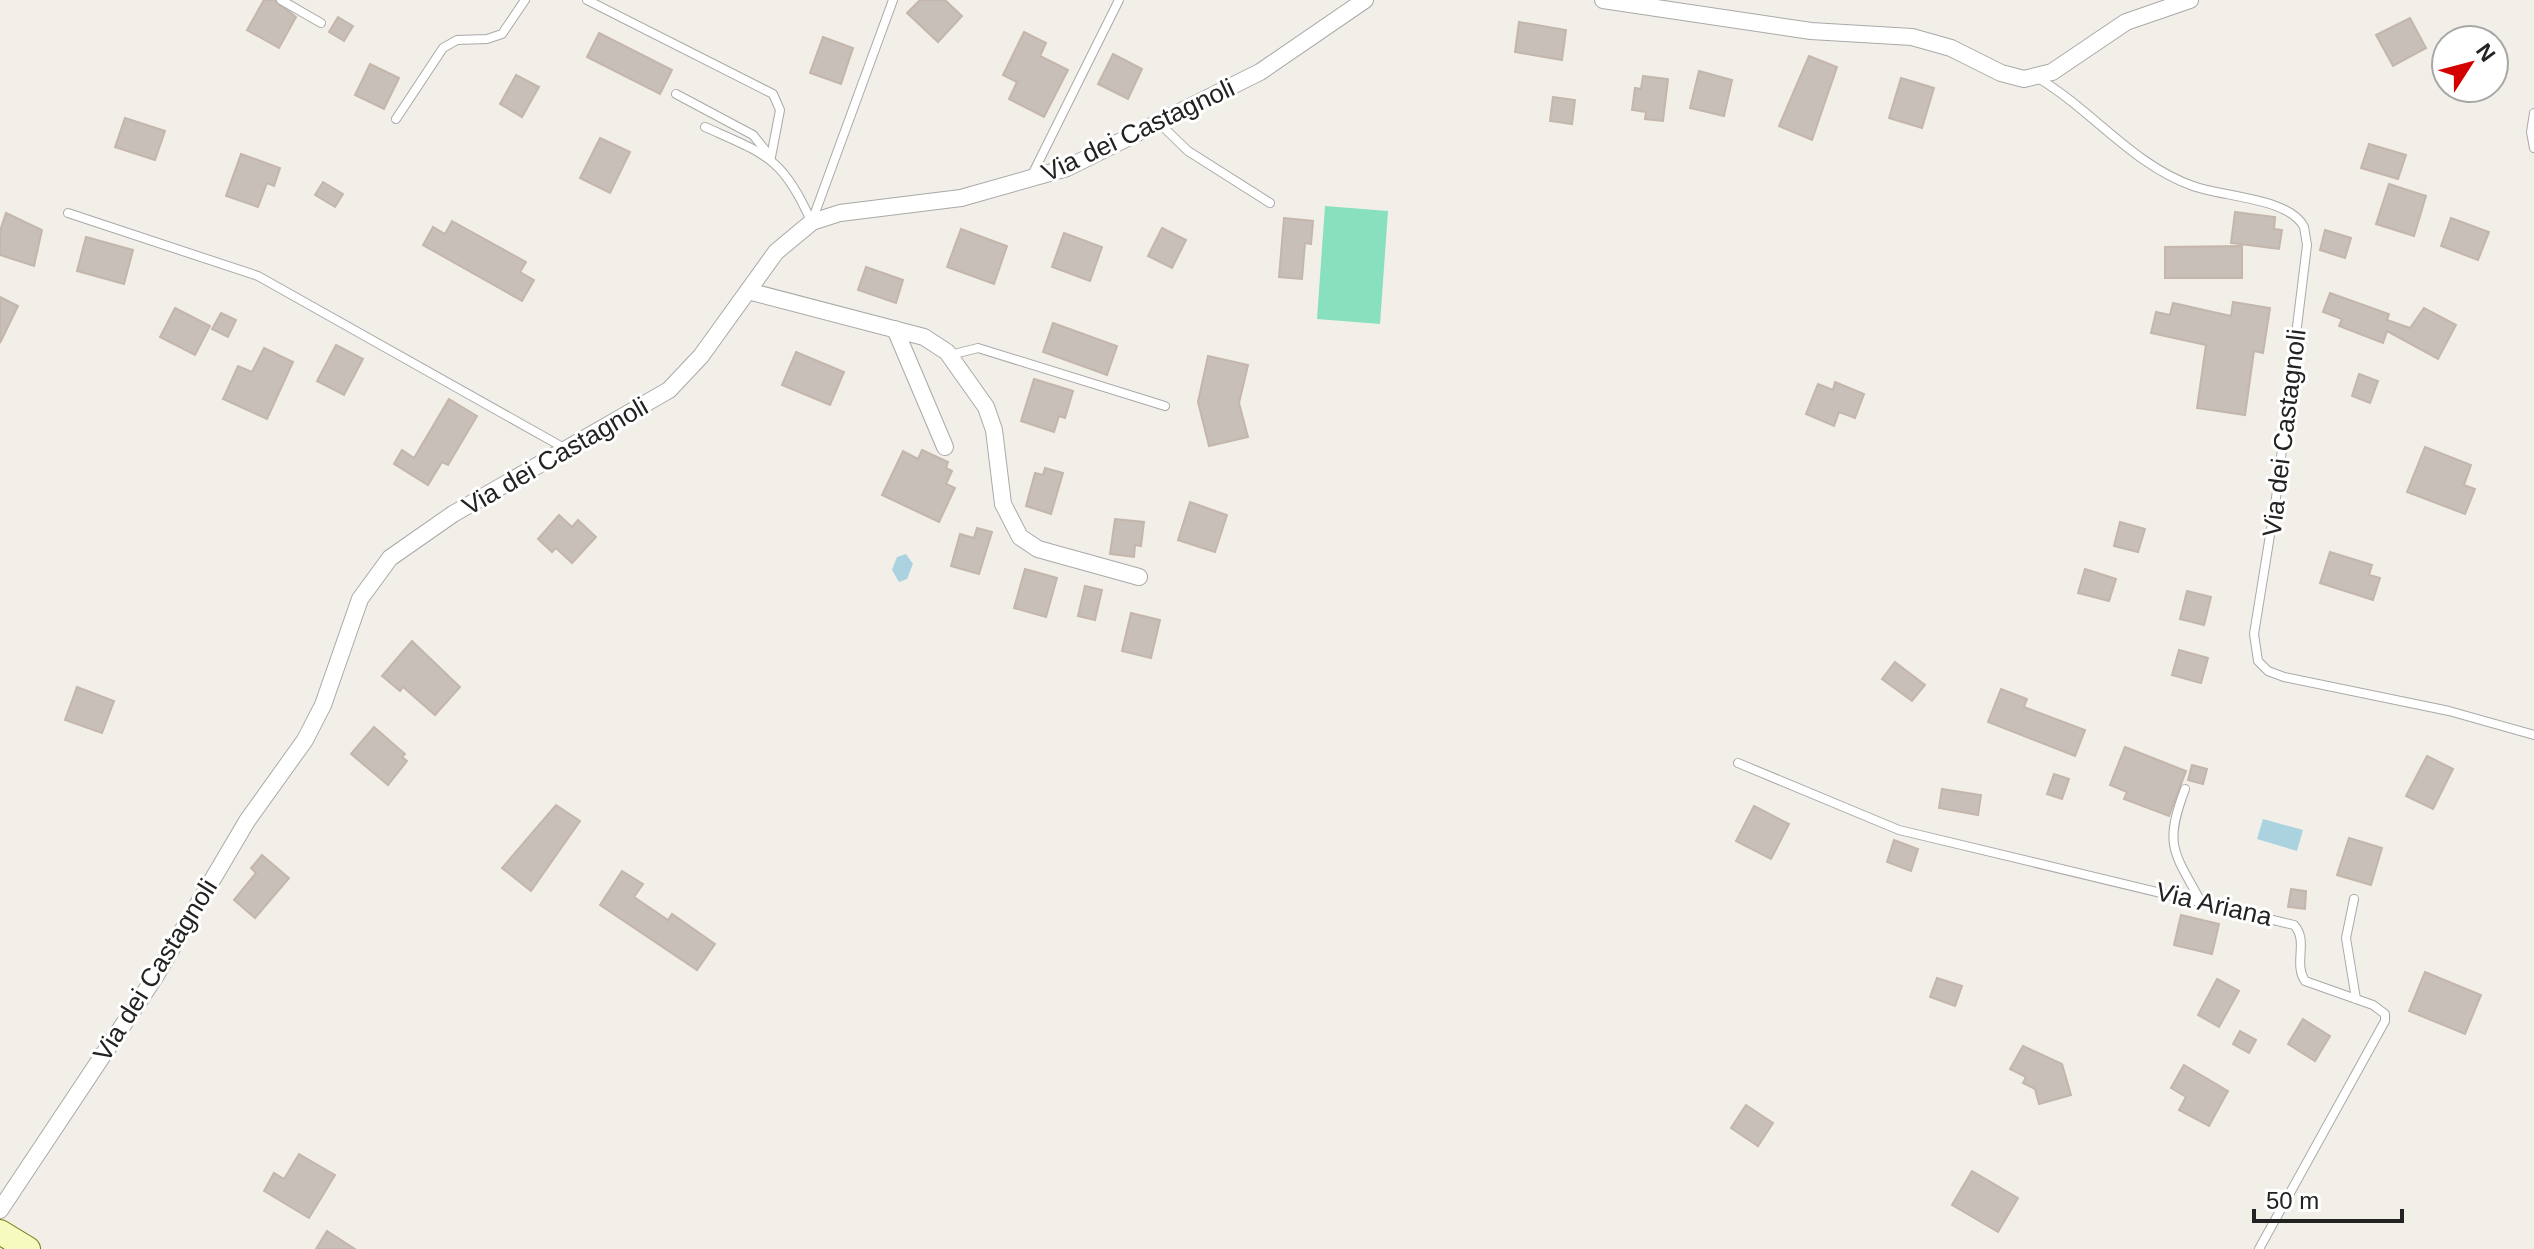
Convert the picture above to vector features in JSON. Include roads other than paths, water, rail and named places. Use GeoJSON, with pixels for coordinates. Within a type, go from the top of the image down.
{"type":"FeatureCollection","features":[{"type":"Feature","properties":{"kind":"main road"},"geometry":{"type":"LineString","coordinates":[[0,1232],[28,1249]]}},
{"type":"Feature","properties":{"kind":"street","name":"Via dei Castagnoli"},"geometry":{"type":"LineString","coordinates":[[0,1210],[155,977],[247,821],[305,740],[323,705],[356,609],[382,566],[430,528],[677,383],[782,245],[812,222],[840,213],[943,201],[1030,180],[1079,163],[1260,72],[1365,0]]}},
{"type":"Feature","properties":{"kind":"street","name":"Via dei Castagnoli"},"geometry":{"type":"LineString","coordinates":[[1603,0],[1674,5],[1811,31],[1912,37],[1962,52],[2011,77],[2038,78]]}},
{"type":"Feature","properties":{"kind":"street"},"geometry":{"type":"LineString","coordinates":[[2038,78],[2126,22],[2190,0]]}},
{"type":"Feature","properties":{"kind":"street"},"geometry":{"type":"LineString","coordinates":[[748,291],[934,341],[950,355],[992,421],[1003,504],[1020,537],[1038,549],[1139,577]]}},
{"type":"Feature","properties":{"kind":"street"},"geometry":{"type":"LineString","coordinates":[[895,329],[945,447]]}},
{"type":"Feature","properties":{"kind":"lane"},"geometry":{"type":"LineString","coordinates":[[281,0],[321,23]]}},
{"type":"Feature","properties":{"kind":"lane"},"geometry":{"type":"LineString","coordinates":[[396,119],[443,48],[457,40],[487,39],[502,34],[525,0]]}},
{"type":"Feature","properties":{"kind":"lane"},"geometry":{"type":"LineString","coordinates":[[587,0],[773,94],[780,110],[771,157]]}},
{"type":"Feature","properties":{"kind":"lane"},"geometry":{"type":"LineString","coordinates":[[812,222],[893,0]]}},
{"type":"Feature","properties":{"kind":"lane"},"geometry":{"type":"LineString","coordinates":[[1030,180],[1119,0]]}},
{"type":"Feature","properties":{"kind":"lane","name":"Via dei Castagnoli"},"geometry":{"type":"LineString","coordinates":[[2038,78],[2073,100],[2130,149],[2169,175],[2201,189],[2284,208],[2304,227],[2307,245],[2278,482],[2254,634],[2258,661],[2268,671],[2284,677],[2449,711],[2534,735]]}},
{"type":"Feature","properties":{"kind":"lane"},"geometry":{"type":"LineString","coordinates":[[676,94],[753,135],[796,191],[812,222]]}},
{"type":"Feature","properties":{"kind":"lane"},"geometry":{"type":"LineString","coordinates":[[2534,113],[2531,132],[2534,148]]}},
{"type":"Feature","properties":{"kind":"lane"},"geometry":{"type":"LineString","coordinates":[[1160,124],[1188,151],[1270,203]]}},
{"type":"Feature","properties":{"kind":"lane"},"geometry":{"type":"LineString","coordinates":[[705,127],[771,157]]}},
{"type":"Feature","properties":{"kind":"lane"},"geometry":{"type":"LineString","coordinates":[[68,213],[232,266],[274,284],[567,450]]}},
{"type":"Feature","properties":{"kind":"lane"},"geometry":{"type":"LineString","coordinates":[[950,355],[978,348],[1165,406]]}},
{"type":"Feature","properties":{"kind":"lane","name":"Via Ariana"},"geometry":{"type":"LineString","coordinates":[[1738,763],[1890,827],[2294,925],[2301,935],[2299,964],[2305,981],[2356,999],[2385,1014],[2383,1029],[2259,1249]]}},
{"type":"Feature","properties":{"kind":"lane"},"geometry":{"type":"LineString","coordinates":[[2185,789],[2172,838],[2179,863],[2200,900]]}},
{"type":"Feature","properties":{"kind":"lane"},"geometry":{"type":"LineString","coordinates":[[2354,899],[2346,930],[2356,999]]}},
{"type":"Feature","properties":{"kind":"water"},"geometry":{"type":"Polygon","coordinates":[[[906,554],[913,564],[907,579],[899,582],[892,570],[897,557],[906,554]]]}},
{"type":"Feature","properties":{"kind":"water"},"geometry":{"type":"Polygon","coordinates":[[[2263,819],[2303,830],[2297,851],[2257,839],[2263,819]]]}}]}
